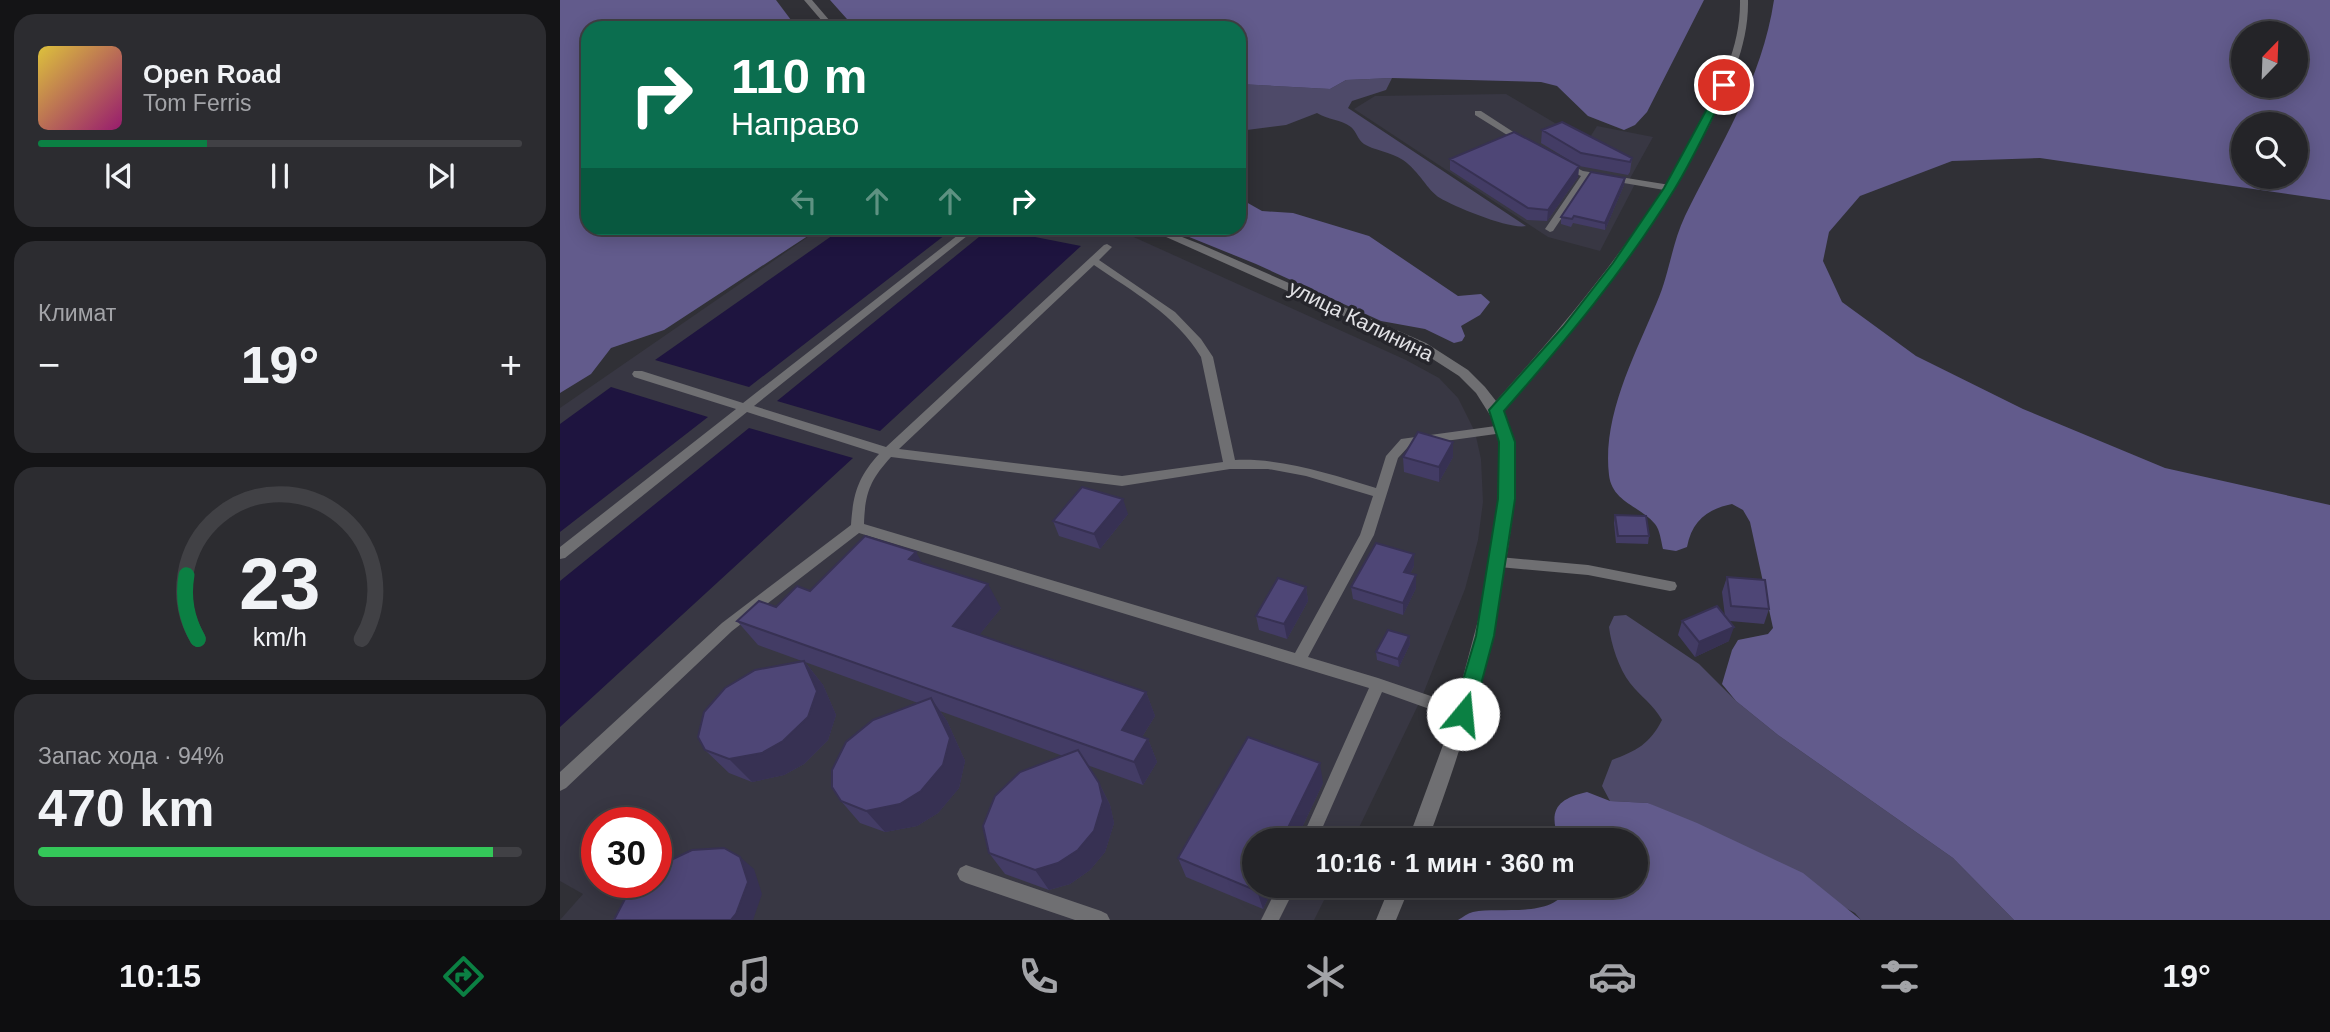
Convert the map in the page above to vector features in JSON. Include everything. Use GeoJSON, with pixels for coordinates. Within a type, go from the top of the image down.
{"type":"FeatureCollection","features":[{"type":"Feature","properties":{"kind":"street"},"geometry":{"type":"LineString","coordinates":[[808,0],[826,21]]}},
{"type":"Feature","properties":{"kind":"street"},"geometry":{"type":"LineString","coordinates":[[1496,410],[1600,290],[1670,188],[1700,135],[1732,69],[1745,20],[1744,0]]}},
{"type":"Feature","properties":{"kind":"street","name":"улица Калинина"},"geometry":{"type":"LineString","coordinates":[[1167,235],[1412,342],[1468,379],[1496,410],[1503,429],[1509,465],[1499,562],[1485,636],[1463,714],[1422,828]]}},
{"type":"Feature","properties":{"kind":"street"},"geometry":{"type":"LineString","coordinates":[[1386,920],[1395,898]]}},
{"type":"Feature","properties":{"kind":"lane"},"geometry":{"type":"LineString","coordinates":[[1478,113],[1533,147]]}},
{"type":"Feature","properties":{"kind":"lane"},"geometry":{"type":"LineString","coordinates":[[1554,159],[1576,171],[1670,188]]}},
{"type":"Feature","properties":{"kind":"lane"},"geometry":{"type":"LineString","coordinates":[[1550,229],[1587,173]]}},
{"type":"Feature","properties":{"kind":"lane"},"geometry":{"type":"LineString","coordinates":[[560,554],[963,235]]}},
{"type":"Feature","properties":{"kind":"lane"},"geometry":{"type":"LineString","coordinates":[[560,783],[727,627],[857,527],[859,493],[869,474],[1107,247]]}},
{"type":"Feature","properties":{"kind":"lane"},"geometry":{"type":"LineString","coordinates":[[1093,260],[1154,303],[1200,342],[1207,357],[1230,465]]}},
{"type":"Feature","properties":{"kind":"lane"},"geometry":{"type":"LineString","coordinates":[[638,374],[888,453],[1122,481],[1253,462],[1283,466],[1380,494]]}},
{"type":"Feature","properties":{"kind":"lane"},"geometry":{"type":"LineString","coordinates":[[1299,660],[1367,536],[1392,456],[1405,442],[1503,429]]}},
{"type":"Feature","properties":{"kind":"lane"},"geometry":{"type":"LineString","coordinates":[[857,527],[1378,684],[1463,714]]}},
{"type":"Feature","properties":{"kind":"lane"},"geometry":{"type":"LineString","coordinates":[[1499,562],[1588,570],[1670,586]]}},
{"type":"Feature","properties":{"kind":"lane"},"geometry":{"type":"LineString","coordinates":[[1315,828],[1378,684]]}},
{"type":"Feature","properties":{"kind":"lane"},"geometry":{"type":"LineString","coordinates":[[966,874],[1101,920]]}},
{"type":"Feature","properties":{"kind":"lane"},"geometry":{"type":"LineString","coordinates":[[1270,920],[1281,898]]}},
{"type":"Feature","properties":{"kind":"shaded area"},"geometry":{"type":"Polygon","coordinates":[[[560,0],[776,0],[792,21],[581,21],[581,235],[809,235],[664,330],[611,348],[591,374],[560,393],[560,0]]]}},
{"type":"Feature","properties":{"kind":"shaded area"},"geometry":{"type":"Polygon","coordinates":[[[830,0],[1704,0],[1647,112],[1635,125],[1624,130],[1588,116],[1557,86],[1541,82],[1392,78],[1346,80],[1330,89],[1246,84],[1246,21],[849,21],[830,0]]]}},
{"type":"Feature","properties":{"kind":"shaded area"},"geometry":{"type":"Polygon","coordinates":[[[1774,0],[2330,0],[2330,200],[2254,189],[2308,189],[2308,112],[2231,112],[2231,186],[2040,158],[1952,161],[1860,196],[1829,232],[1823,261],[1842,302],[1916,356],[2023,409],[2165,468],[2330,505],[2330,920],[2014,920],[1953,858],[1778,735],[1736,701],[1722,684],[1732,650],[1738,640],[1768,634],[1773,628],[1750,522],[1743,510],[1732,504],[1723,506],[1708,513],[1697,523],[1687,547],[1676,551],[1663,549],[1655,524],[1615,492],[1609,475],[1608,453],[1610,431],[1622,386],[1661,292],[1681,226],[1738,111],[1760,58],[1774,0]]]}},
{"type":"Feature","properties":{"kind":"shaded area"},"geometry":{"type":"Polygon","coordinates":[[[1392,78],[1386,90],[1352,101],[1348,108],[1526,226],[1508,225],[1440,198],[1403,160],[1368,146],[1347,124],[1317,113],[1286,125],[1246,130],[1246,84],[1330,89],[1346,80],[1392,78]]]}},
{"type":"Feature","properties":{"kind":"shaded area"},"geometry":{"type":"Polygon","coordinates":[[[1506,94],[1587,142],[1597,126],[1653,137],[1628,182],[1635,184],[1600,251],[1548,237],[1354,109],[1375,96],[1506,94]]]}},
{"type":"Feature","properties":{"kind":"shaded area"},"geometry":{"type":"Polygon","coordinates":[[[1246,202],[1262,211],[1293,213],[1369,236],[1458,296],[1481,294],[1490,302],[1480,315],[1461,326],[1465,336],[1462,341],[1454,343],[1425,329],[1381,321],[1256,264],[1184,235],[1246,235],[1246,202]]]}},
{"type":"Feature","properties":{"kind":"shaded area"},"geometry":{"type":"Polygon","coordinates":[[[811,235],[1129,235],[1406,360],[1439,378],[1458,398],[1475,432],[1481,459],[1483,502],[1478,540],[1465,589],[1421,699],[1359,828],[1242,828],[1242,898],[1325,898],[1314,920],[560,920],[581,896],[672,898],[672,807],[581,807],[581,893],[560,881],[560,408],[811,235]]]}},
{"type":"Feature","properties":{"kind":"shaded area"},"geometry":{"type":"Polygon","coordinates":[[[833,235],[945,235],[749,387],[655,360],[833,235]]]}},
{"type":"Feature","properties":{"kind":"shaded area"},"geometry":{"type":"Polygon","coordinates":[[[981,235],[1025,235],[1081,246],[880,431],[777,401],[981,235]]]}},
{"type":"Feature","properties":{"kind":"shaded area"},"geometry":{"type":"Polygon","coordinates":[[[611,387],[708,417],[560,532],[560,424],[611,387]]]}},
{"type":"Feature","properties":{"kind":"shaded area"},"geometry":{"type":"Polygon","coordinates":[[[749,428],[853,458],[560,727],[560,581],[749,428]]]}},
{"type":"Feature","properties":{"kind":"shaded area"},"geometry":{"type":"Polygon","coordinates":[[[1626,615],[1699,664],[1736,701],[1778,735],[1953,858],[2014,920],[1861,920],[1855,913],[1648,803],[1610,801],[1602,786],[1612,760],[1642,746],[1662,720],[1630,683],[1616,656],[1609,627],[1614,616],[1626,615]]]}},
{"type":"Feature","properties":{"kind":"shaded area"},"geometry":{"type":"Polygon","coordinates":[[[1587,792],[1610,801],[1648,803],[1697,823],[1803,873],[1861,920],[1458,920],[1473,912],[1539,908],[1561,898],[1648,898],[1648,828],[1556,828],[1555,813],[1558,807],[1568,798],[1587,792]]]}},
{"type":"Feature","properties":{"kind":"building"},"geometry":{"type":"Polygon","coordinates":[[[1562,122],[1632,158],[1630,162],[1581,153],[1542,130],[1562,122]]]}},
{"type":"Feature","properties":{"kind":"building"},"geometry":{"type":"Polygon","coordinates":[[[1514,132],[1579,166],[1548,210],[1528,208],[1450,159],[1514,132]]]}},
{"type":"Feature","properties":{"kind":"building"},"geometry":{"type":"Polygon","coordinates":[[[1591,172],[1625,178],[1605,223],[1574,216],[1572,219],[1561,217],[1591,172]]]}},
{"type":"Feature","properties":{"kind":"building"},"geometry":{"type":"Polygon","coordinates":[[[1418,432],[1453,442],[1439,467],[1403,457],[1418,432]]]}},
{"type":"Feature","properties":{"kind":"building"},"geometry":{"type":"Polygon","coordinates":[[[1082,487],[1123,499],[1094,534],[1053,521],[1082,487]]]}},
{"type":"Feature","properties":{"kind":"building"},"geometry":{"type":"Polygon","coordinates":[[[1615,515],[1646,516],[1649,536],[1618,536],[1615,515]]]}},
{"type":"Feature","properties":{"kind":"building"},"geometry":{"type":"Polygon","coordinates":[[[865,536],[916,552],[909,559],[988,584],[953,626],[1146,692],[1122,730],[1148,739],[1134,762],[737,621],[759,601],[776,607],[797,586],[810,591],[865,536]]]}},
{"type":"Feature","properties":{"kind":"building"},"geometry":{"type":"Polygon","coordinates":[[[1376,543],[1414,554],[1404,572],[1416,575],[1403,603],[1351,587],[1376,543]]]}},
{"type":"Feature","properties":{"kind":"building"},"geometry":{"type":"Polygon","coordinates":[[[1727,577],[1765,580],[1769,609],[1731,606],[1727,577]]]}},
{"type":"Feature","properties":{"kind":"building"},"geometry":{"type":"Polygon","coordinates":[[[1278,578],[1306,587],[1284,624],[1256,616],[1278,578]]]}},
{"type":"Feature","properties":{"kind":"building"},"geometry":{"type":"Polygon","coordinates":[[[1717,606],[1734,627],[1699,642],[1682,621],[1717,606]]]}},
{"type":"Feature","properties":{"kind":"building"},"geometry":{"type":"Polygon","coordinates":[[[1388,630],[1409,636],[1398,659],[1376,652],[1388,630]]]}},
{"type":"Feature","properties":{"kind":"building"},"geometry":{"type":"Polygon","coordinates":[[[804,661],[817,691],[808,717],[783,741],[762,753],[729,759],[705,750],[698,737],[704,712],[725,688],[755,670],[804,661]]]}},
{"type":"Feature","properties":{"kind":"building"},"geometry":{"type":"Polygon","coordinates":[[[931,698],[950,738],[943,765],[921,791],[900,804],[866,811],[841,801],[832,787],[832,770],[846,742],[873,720],[931,698]]]}},
{"type":"Feature","properties":{"kind":"building"},"geometry":{"type":"Polygon","coordinates":[[[1248,737],[1320,763],[1288,828],[1242,828],[1242,885],[1178,858],[1248,737]]]}},
{"type":"Feature","properties":{"kind":"building"},"geometry":{"type":"Polygon","coordinates":[[[1078,750],[1099,783],[1103,801],[1094,831],[1078,850],[1058,863],[1035,870],[989,853],[983,826],[995,796],[1020,772],[1078,750]]]}},
{"type":"Feature","properties":{"kind":"building"},"geometry":{"type":"Polygon","coordinates":[[[724,848],[740,857],[748,882],[736,914],[731,920],[614,920],[625,898],[672,898],[672,859],[692,850],[724,848]]]}},
{"type":"Feature","properties":{"kind":"route"},"geometry":{"type":"LineString","coordinates":[[1463,714],[1485,636],[1507,499],[1507,442],[1496,410],[1568,330],[1618,266],[1670,188],[1724,85]]}}]}
